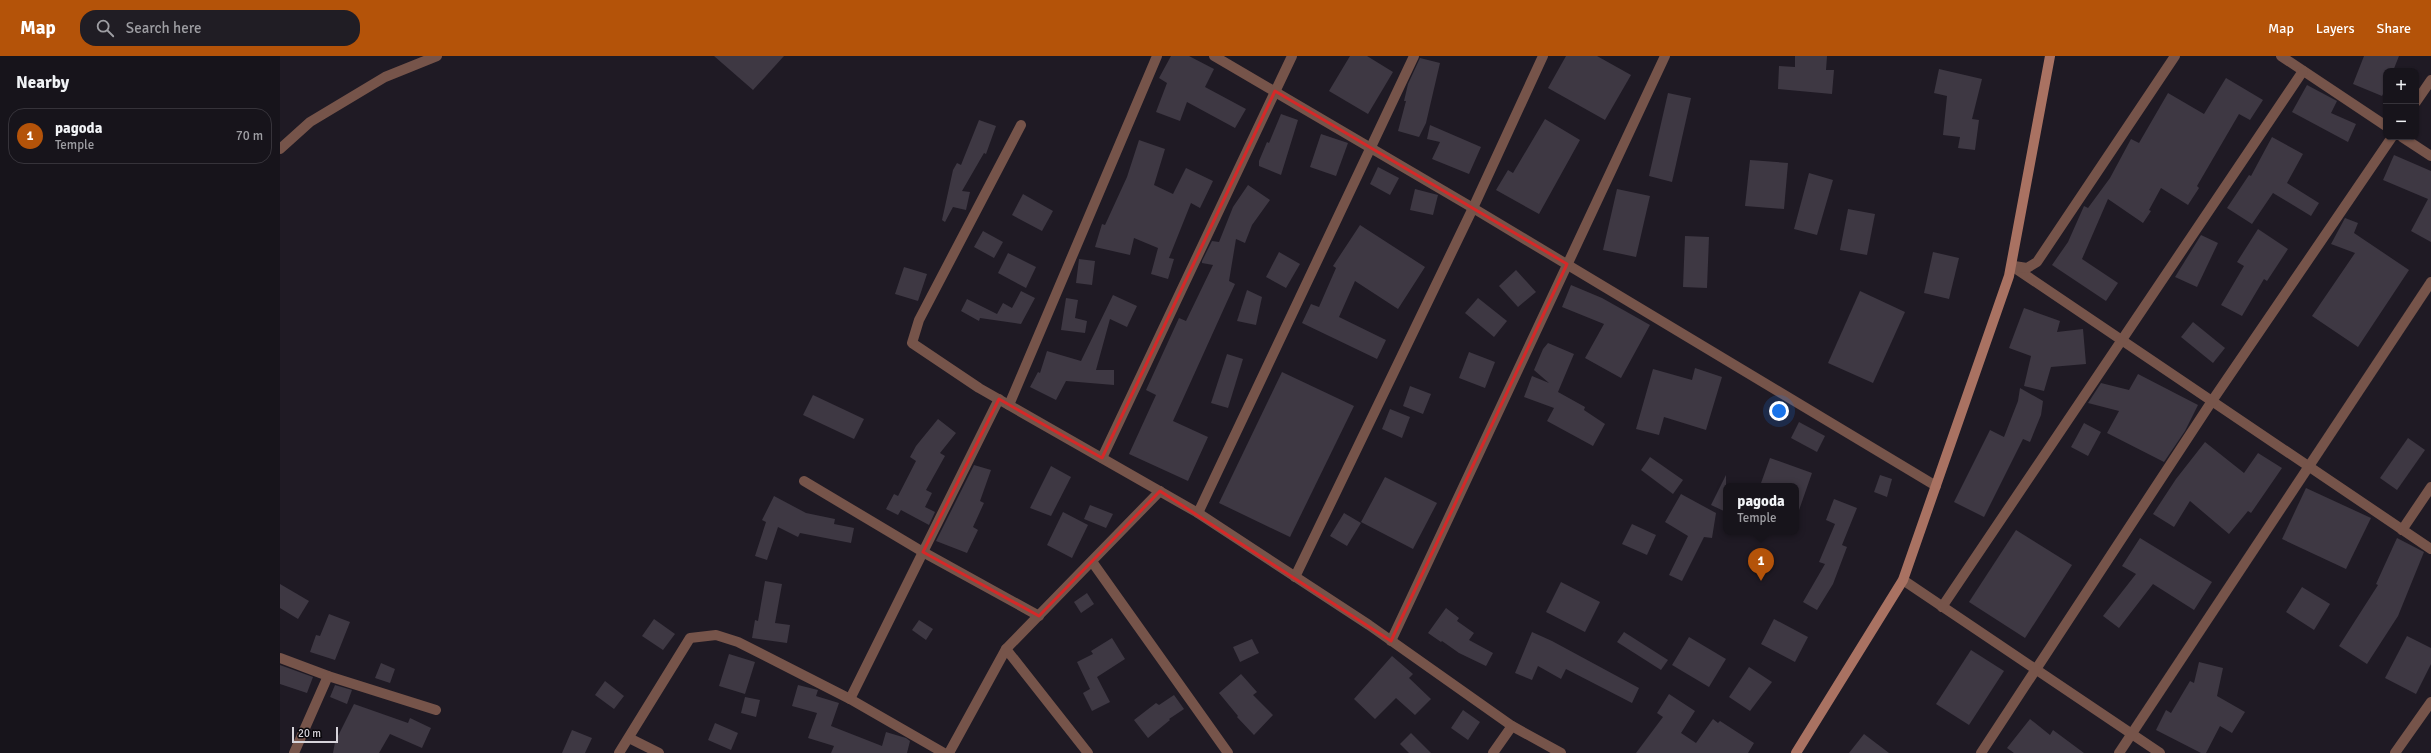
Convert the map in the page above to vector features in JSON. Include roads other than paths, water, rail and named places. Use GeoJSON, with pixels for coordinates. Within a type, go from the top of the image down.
{"type":"FeatureCollection","features":[{"type":"Feature","properties":{"kind":"main road"},"geometry":{"type":"LineString","coordinates":[[1796,753],[1903,580],[2012,266],[2050,56]]}},
{"type":"Feature","properties":{"kind":"street"},"geometry":{"type":"LineString","coordinates":[[280,149],[310,122],[385,77],[437,56]]}},
{"type":"Feature","properties":{"kind":"street"},"geometry":{"type":"LineString","coordinates":[[1009,405],[1157,56]]}},
{"type":"Feature","properties":{"kind":"street"},"geometry":{"type":"LineString","coordinates":[[1214,56],[1275,91],[1369,149],[1473,208],[1936,486]]}},
{"type":"Feature","properties":{"kind":"street"},"geometry":{"type":"LineString","coordinates":[[1102,458],[1292,56]]}},
{"type":"Feature","properties":{"kind":"street"},"geometry":{"type":"LineString","coordinates":[[1198,513],[1414,56]]}},
{"type":"Feature","properties":{"kind":"street"},"geometry":{"type":"LineString","coordinates":[[1295,577],[1473,208],[1543,56]]}},
{"type":"Feature","properties":{"kind":"street"},"geometry":{"type":"LineString","coordinates":[[1391,641],[1665,56]]}},
{"type":"Feature","properties":{"kind":"street"},"geometry":{"type":"LineString","coordinates":[[2012,266],[2027,268],[2037,262],[2175,56]]}},
{"type":"Feature","properties":{"kind":"street"},"geometry":{"type":"LineString","coordinates":[[2281,56],[2383,124]]}},
{"type":"Feature","properties":{"kind":"street"},"geometry":{"type":"LineString","coordinates":[[1942,607],[2120,339],[2303,71]]}},
{"type":"Feature","properties":{"kind":"street"},"geometry":{"type":"LineString","coordinates":[[2419,98],[2431,80]]}},
{"type":"Feature","properties":{"kind":"street"},"geometry":{"type":"LineString","coordinates":[[1020,125],[919,320],[912,343],[1009,405],[1198,513],[1391,641],[1512,726],[1561,753]]}},
{"type":"Feature","properties":{"kind":"street"},"geometry":{"type":"LineString","coordinates":[[1981,753],[2212,401],[2390,140]]}},
{"type":"Feature","properties":{"kind":"street"},"geometry":{"type":"LineString","coordinates":[[2407,140],[2431,156]]}},
{"type":"Feature","properties":{"kind":"street"},"geometry":{"type":"LineString","coordinates":[[2012,266],[2431,549]]}},
{"type":"Feature","properties":{"kind":"street"},"geometry":{"type":"LineString","coordinates":[[2119,753],[2431,282]]}},
{"type":"Feature","properties":{"kind":"street"},"geometry":{"type":"LineString","coordinates":[[850,699],[999,399]]}},
{"type":"Feature","properties":{"kind":"street"},"geometry":{"type":"LineString","coordinates":[[804,481],[923,552],[1039,616]]}},
{"type":"Feature","properties":{"kind":"street"},"geometry":{"type":"LineString","coordinates":[[2402,530],[2431,487]]}},
{"type":"Feature","properties":{"kind":"street"},"geometry":{"type":"LineString","coordinates":[[949,753],[1006,649],[1093,562],[1160,491]]}},
{"type":"Feature","properties":{"kind":"street"},"geometry":{"type":"LineString","coordinates":[[1093,562],[1228,753]]}},
{"type":"Feature","properties":{"kind":"street"},"geometry":{"type":"LineString","coordinates":[[1903,580],[2160,753]]}},
{"type":"Feature","properties":{"kind":"street"},"geometry":{"type":"LineString","coordinates":[[619,753],[690,638],[716,635],[738,642],[850,699],[944,753]]}},
{"type":"Feature","properties":{"kind":"street"},"geometry":{"type":"LineString","coordinates":[[1006,649],[1088,753]]}},
{"type":"Feature","properties":{"kind":"street"},"geometry":{"type":"LineString","coordinates":[[280,658],[328,676],[436,710]]}},
{"type":"Feature","properties":{"kind":"street"},"geometry":{"type":"LineString","coordinates":[[294,753],[328,676]]}},
{"type":"Feature","properties":{"kind":"street"},"geometry":{"type":"LineString","coordinates":[[2395,753],[2431,702]]}},
{"type":"Feature","properties":{"kind":"street"},"geometry":{"type":"LineString","coordinates":[[1493,753],[1512,726]]}},
{"type":"Feature","properties":{"kind":"street"},"geometry":{"type":"LineString","coordinates":[[629,738],[659,753]]}},
{"type":"Feature","properties":{"kind":"place","name":"pagoda"},"geometry":{"type":"Point","coordinates":[1761,581]}}]}
